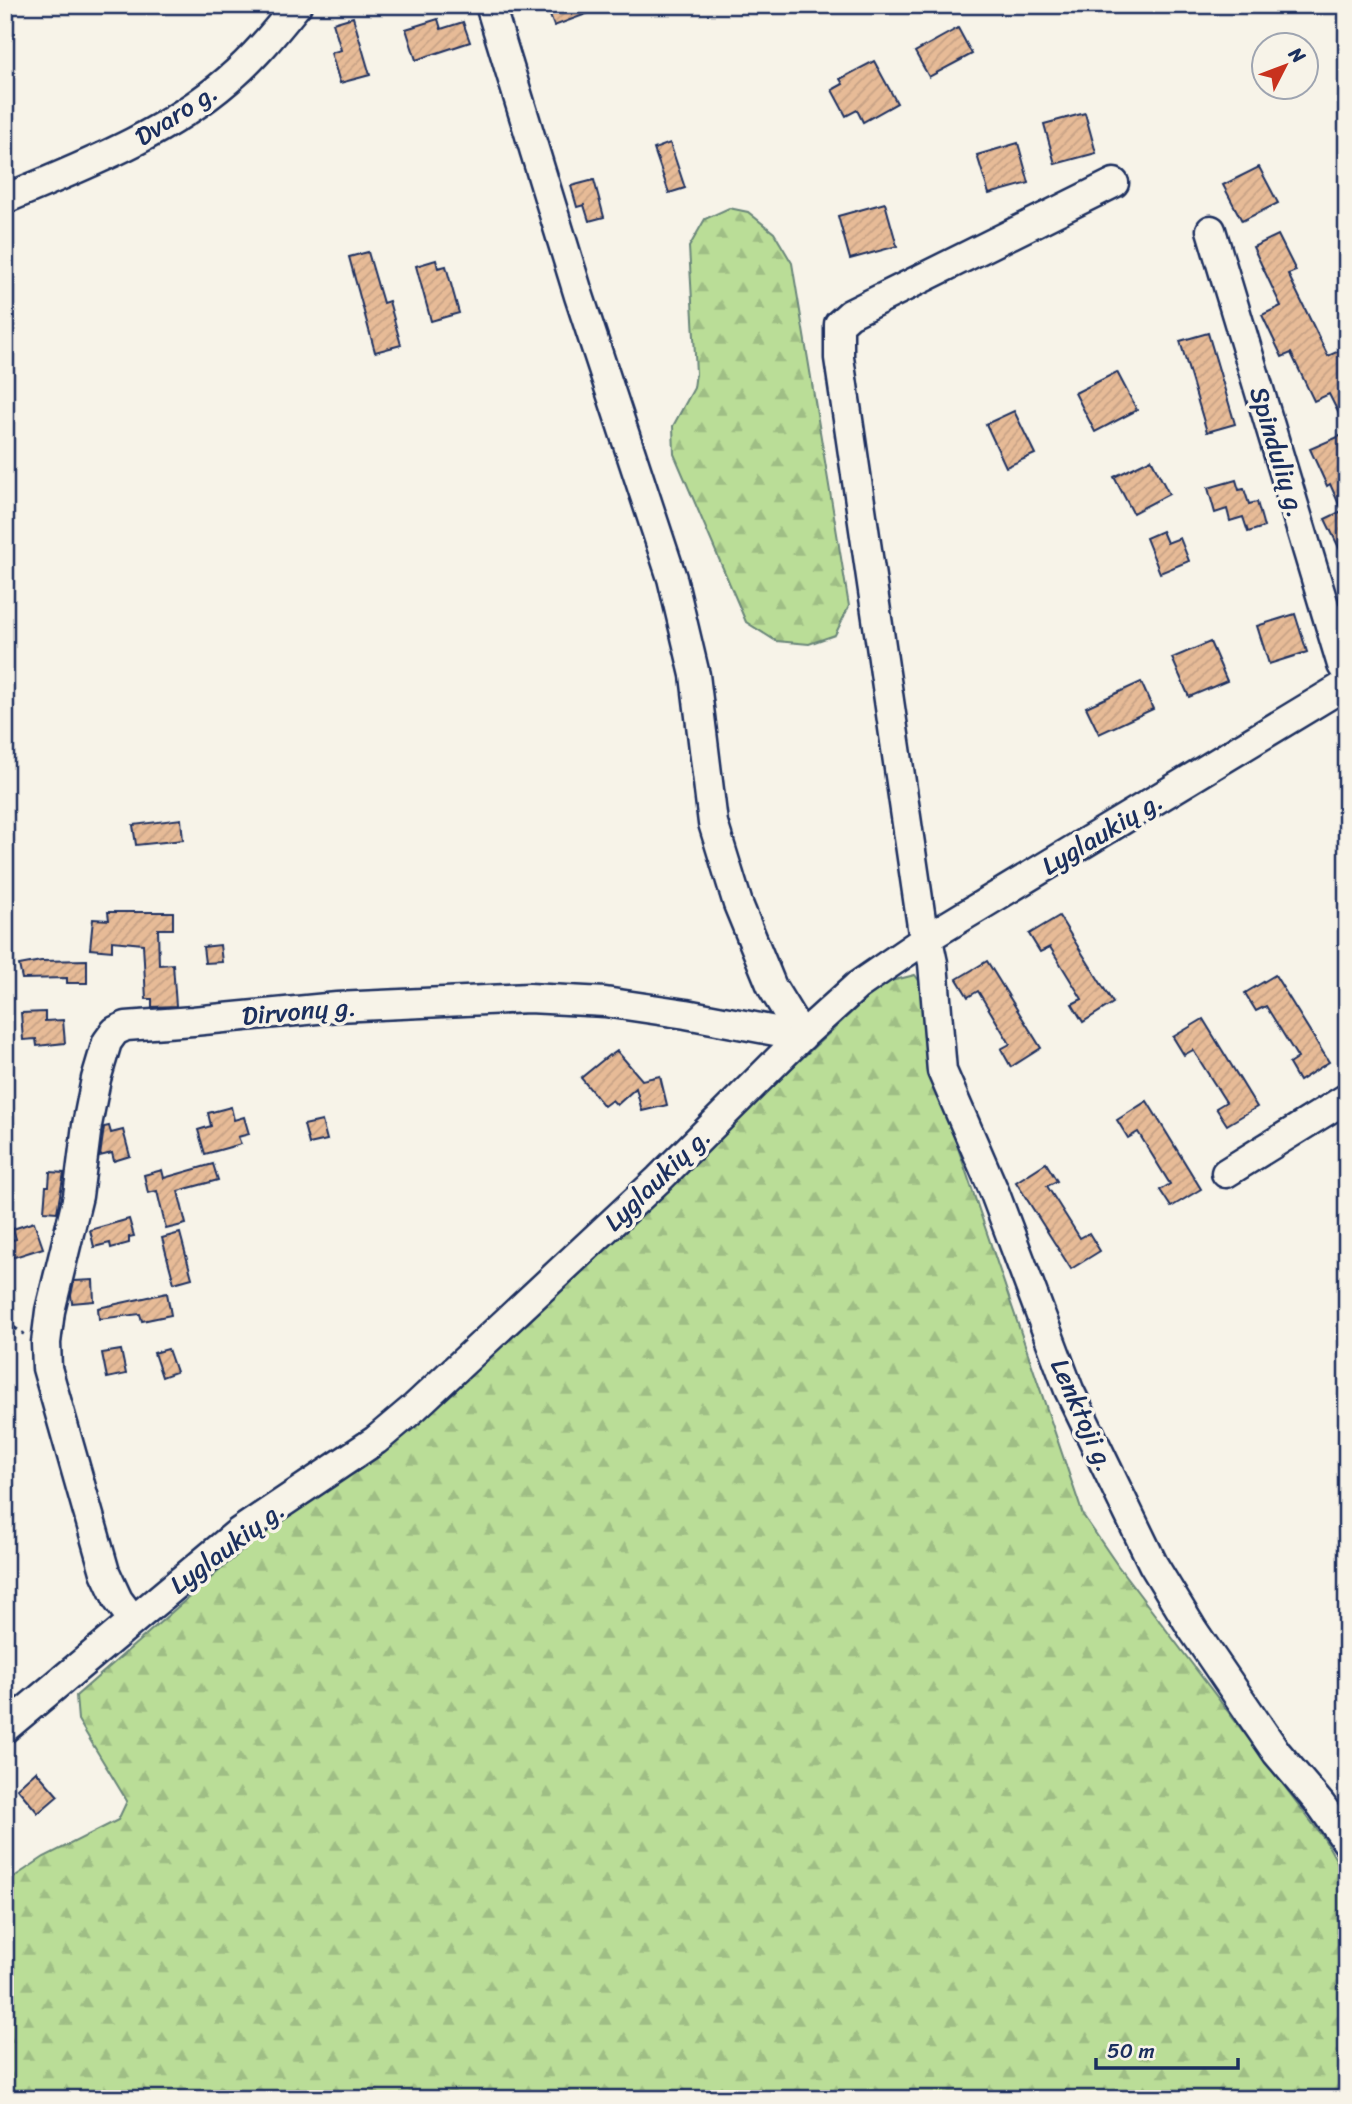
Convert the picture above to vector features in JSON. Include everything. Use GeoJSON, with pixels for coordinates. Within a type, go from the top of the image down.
{"type":"FeatureCollection","features":[{"type":"Feature","properties":{"kind":"street","name":"Dvaro g."},"geometry":{"type":"LineString","coordinates":[[18,193],[119,150],[174,119],[228,80],[271,37],[297,5]]}},
{"type":"Feature","properties":{"kind":"street"},"geometry":{"type":"LineString","coordinates":[[490,5],[579,296],[672,578],[695,675],[713,823],[738,904],[772,987],[802,1036]]}},
{"type":"Feature","properties":{"kind":"street","name":"Lenktoji g."},"geometry":{"type":"LineString","coordinates":[[1114,183],[850,314],[839,324],[839,358],[925,940],[933,963],[942,1071],[994,1191],[1069,1390],[1153,1564],[1193,1630],[1277,1752],[1321,1805],[1347,1842]]}},
{"type":"Feature","properties":{"kind":"street","name":"Spindulių g."},"geometry":{"type":"LineString","coordinates":[[1211,230],[1342,665],[1347,673]]}},
{"type":"Feature","properties":{"kind":"street","name":"Lyglaukių g."},"geometry":{"type":"LineString","coordinates":[[5,1728],[239,1532],[376,1440],[405,1415],[659,1179],[802,1036],[857,986],[925,940],[1347,684]]}},
{"type":"Feature","properties":{"kind":"street","name":"Dirvonų g."},"geometry":{"type":"LineString","coordinates":[[133,1620],[118,1600],[105,1572],[47,1368],[46,1342],[55,1286],[78,1196],[96,1079],[107,1042],[115,1031],[125,1026],[337,1007],[529,998],[605,1002],[802,1036]]}},
{"type":"Feature","properties":{"kind":"street"},"geometry":{"type":"LineString","coordinates":[[1226,1173],[1347,1098]]}},
{"type":"Feature","properties":{"kind":"green space"},"geometry":{"type":"Polygon","coordinates":[[[729,208],[748,212],[774,233],[792,263],[849,606],[835,635],[809,644],[776,641],[746,622],[674,454],[673,426],[694,388],[696,373],[689,247],[705,219],[729,208]]]}},
{"type":"Feature","properties":{"kind":"green space"},"geometry":{"type":"Polygon","coordinates":[[[915,975],[923,986],[926,1054],[1083,1515],[1118,1566],[1325,1840],[1347,1879],[1347,2099],[5,2099],[5,1883],[44,1857],[118,1820],[127,1801],[78,1720],[76,1696],[260,1535],[378,1450],[883,983],[915,975]]]}},
{"type":"Feature","properties":{"kind":"building"},"geometry":{"type":"Polygon","coordinates":[[[546,5],[605,5],[605,7],[554,26],[546,5]]]}},
{"type":"Feature","properties":{"kind":"building"},"geometry":{"type":"Polygon","coordinates":[[[353,17],[370,75],[340,83],[331,53],[341,50],[333,23],[353,17]]]}},
{"type":"Feature","properties":{"kind":"building"},"geometry":{"type":"Polygon","coordinates":[[[438,19],[441,29],[463,22],[470,42],[416,60],[406,29],[438,19]]]}},
{"type":"Feature","properties":{"kind":"building"},"geometry":{"type":"Polygon","coordinates":[[[958,28],[972,54],[929,77],[915,52],[958,28]]]}},
{"type":"Feature","properties":{"kind":"building"},"geometry":{"type":"Polygon","coordinates":[[[874,61],[897,103],[863,122],[857,110],[846,116],[832,90],[843,84],[840,79],[874,61]]]}},
{"type":"Feature","properties":{"kind":"building"},"geometry":{"type":"Polygon","coordinates":[[[1085,113],[1096,153],[1055,164],[1044,124],[1085,113]]]}},
{"type":"Feature","properties":{"kind":"building"},"geometry":{"type":"Polygon","coordinates":[[[670,143],[685,188],[669,193],[654,149],[670,143]]]}},
{"type":"Feature","properties":{"kind":"building"},"geometry":{"type":"Polygon","coordinates":[[[1018,143],[1029,183],[989,194],[977,155],[1018,143]]]}},
{"type":"Feature","properties":{"kind":"building"},"geometry":{"type":"Polygon","coordinates":[[[1259,167],[1278,203],[1242,221],[1223,185],[1259,167]]]}},
{"type":"Feature","properties":{"kind":"building"},"geometry":{"type":"Polygon","coordinates":[[[594,180],[604,217],[589,221],[584,205],[577,207],[571,186],[594,180]]]}},
{"type":"Feature","properties":{"kind":"building"},"geometry":{"type":"Polygon","coordinates":[[[885,203],[897,246],[850,259],[838,216],[885,203]]]}},
{"type":"Feature","properties":{"kind":"building"},"geometry":{"type":"Polygon","coordinates":[[[1278,235],[1296,271],[1288,274],[1328,356],[1341,350],[1347,362],[1347,430],[1329,394],[1314,401],[1291,353],[1282,357],[1262,315],[1281,306],[1253,247],[1278,235]]]}},
{"type":"Feature","properties":{"kind":"building"},"geometry":{"type":"Polygon","coordinates":[[[368,252],[383,303],[389,301],[401,345],[375,352],[349,257],[368,252]]]}},
{"type":"Feature","properties":{"kind":"building"},"geometry":{"type":"Polygon","coordinates":[[[436,260],[438,268],[446,266],[459,313],[431,321],[416,266],[436,260]]]}},
{"type":"Feature","properties":{"kind":"building"},"geometry":{"type":"Polygon","coordinates":[[[1208,333],[1235,424],[1207,432],[1180,341],[1208,333]]]}},
{"type":"Feature","properties":{"kind":"building"},"geometry":{"type":"Polygon","coordinates":[[[1117,372],[1137,410],[1095,432],[1075,393],[1117,372]]]}},
{"type":"Feature","properties":{"kind":"building"},"geometry":{"type":"Polygon","coordinates":[[[1014,411],[1035,454],[1006,467],[986,424],[1014,411]]]}},
{"type":"Feature","properties":{"kind":"building"},"geometry":{"type":"Polygon","coordinates":[[[1347,433],[1347,564],[1325,519],[1342,511],[1310,449],[1347,433]]]}},
{"type":"Feature","properties":{"kind":"building"},"geometry":{"type":"Polygon","coordinates":[[[1151,459],[1169,494],[1133,513],[1114,477],[1151,459]]]}},
{"type":"Feature","properties":{"kind":"building"},"geometry":{"type":"Polygon","coordinates":[[[1236,480],[1239,490],[1244,489],[1249,504],[1257,502],[1264,527],[1248,532],[1243,517],[1230,521],[1227,509],[1215,513],[1208,488],[1236,480]]]}},
{"type":"Feature","properties":{"kind":"building"},"geometry":{"type":"Polygon","coordinates":[[[1162,531],[1167,543],[1180,538],[1189,561],[1160,573],[1146,538],[1162,531]]]}},
{"type":"Feature","properties":{"kind":"building"},"geometry":{"type":"Polygon","coordinates":[[[1295,614],[1307,652],[1269,664],[1257,626],[1295,614]]]}},
{"type":"Feature","properties":{"kind":"building"},"geometry":{"type":"Polygon","coordinates":[[[1210,642],[1227,681],[1189,697],[1172,658],[1210,642]]]}},
{"type":"Feature","properties":{"kind":"building"},"geometry":{"type":"Polygon","coordinates":[[[1141,682],[1153,709],[1099,734],[1086,707],[1141,682]]]}},
{"type":"Feature","properties":{"kind":"building"},"geometry":{"type":"Polygon","coordinates":[[[181,819],[183,840],[136,845],[133,825],[181,819]]]}},
{"type":"Feature","properties":{"kind":"building"},"geometry":{"type":"Polygon","coordinates":[[[108,912],[173,912],[173,929],[158,929],[159,965],[173,964],[176,1006],[152,1007],[152,999],[146,999],[143,944],[112,941],[112,951],[90,949],[93,919],[109,920],[108,912]]]}},
{"type":"Feature","properties":{"kind":"building"},"geometry":{"type":"Polygon","coordinates":[[[1059,916],[1113,1003],[1083,1022],[1072,1004],[1082,999],[1050,947],[1040,952],[1029,934],[1059,916]]]}},
{"type":"Feature","properties":{"kind":"building"},"geometry":{"type":"Polygon","coordinates":[[[220,945],[222,962],[205,963],[203,947],[220,945]]]}},
{"type":"Feature","properties":{"kind":"building"},"geometry":{"type":"Polygon","coordinates":[[[87,960],[87,983],[67,983],[67,978],[22,979],[19,965],[41,961],[87,960]]]}},
{"type":"Feature","properties":{"kind":"building"},"geometry":{"type":"Polygon","coordinates":[[[987,961],[1041,1048],[1011,1067],[1001,1049],[1010,1044],[978,991],[968,997],[957,979],[987,961]]]}},
{"type":"Feature","properties":{"kind":"building"},"geometry":{"type":"Polygon","coordinates":[[[1275,975],[1329,1062],[1299,1081],[1289,1064],[1298,1058],[1266,1006],[1256,1011],[1245,993],[1275,975]]]}},
{"type":"Feature","properties":{"kind":"building"},"geometry":{"type":"Polygon","coordinates":[[[45,1012],[45,1021],[63,1020],[65,1043],[37,1046],[36,1039],[23,1040],[21,1013],[45,1012]]]}},
{"type":"Feature","properties":{"kind":"building"},"geometry":{"type":"Polygon","coordinates":[[[1203,1019],[1257,1107],[1227,1125],[1216,1108],[1226,1102],[1193,1050],[1184,1055],[1173,1037],[1203,1019]]]}},
{"type":"Feature","properties":{"kind":"building"},"geometry":{"type":"Polygon","coordinates":[[[617,1051],[642,1080],[660,1076],[667,1105],[642,1111],[636,1088],[617,1105],[612,1100],[604,1106],[581,1078],[617,1051]]]}},
{"type":"Feature","properties":{"kind":"building"},"geometry":{"type":"Polygon","coordinates":[[[1147,1101],[1201,1189],[1171,1207],[1160,1190],[1170,1184],[1138,1132],[1128,1138],[1117,1120],[1147,1101]]]}},
{"type":"Feature","properties":{"kind":"building"},"geometry":{"type":"Polygon","coordinates":[[[231,1107],[234,1120],[244,1117],[249,1134],[238,1137],[241,1144],[205,1154],[198,1130],[211,1126],[208,1113],[231,1107]]]}},
{"type":"Feature","properties":{"kind":"building"},"geometry":{"type":"Polygon","coordinates":[[[322,1121],[327,1140],[309,1144],[304,1125],[322,1121]]]}},
{"type":"Feature","properties":{"kind":"building"},"geometry":{"type":"Polygon","coordinates":[[[109,1126],[111,1133],[123,1130],[130,1156],[114,1161],[112,1153],[100,1156],[104,1127],[109,1126]]]}},
{"type":"Feature","properties":{"kind":"building"},"geometry":{"type":"Polygon","coordinates":[[[1046,1163],[1057,1181],[1047,1186],[1080,1238],[1089,1233],[1100,1251],[1071,1269],[1016,1182],[1046,1163]]]}},
{"type":"Feature","properties":{"kind":"building"},"geometry":{"type":"Polygon","coordinates":[[[213,1164],[218,1180],[178,1191],[186,1224],[166,1229],[157,1191],[148,1193],[144,1175],[162,1170],[164,1178],[213,1164]]]}},
{"type":"Feature","properties":{"kind":"building"},"geometry":{"type":"Polygon","coordinates":[[[50,1172],[64,1173],[57,1212],[44,1211],[50,1172]]]}},
{"type":"Feature","properties":{"kind":"building"},"geometry":{"type":"Polygon","coordinates":[[[129,1219],[134,1236],[129,1237],[129,1243],[111,1248],[110,1243],[94,1247],[90,1230],[129,1219]]]}},
{"type":"Feature","properties":{"kind":"building"},"geometry":{"type":"Polygon","coordinates":[[[34,1222],[43,1248],[5,1260],[5,1242],[16,1239],[13,1229],[34,1222]]]}},
{"type":"Feature","properties":{"kind":"building"},"geometry":{"type":"Polygon","coordinates":[[[180,1233],[192,1278],[174,1283],[162,1238],[180,1233]]]}},
{"type":"Feature","properties":{"kind":"building"},"geometry":{"type":"Polygon","coordinates":[[[93,1280],[94,1301],[72,1303],[74,1281],[93,1280]]]}},
{"type":"Feature","properties":{"kind":"building"},"geometry":{"type":"Polygon","coordinates":[[[167,1293],[171,1315],[142,1321],[140,1314],[99,1319],[98,1308],[167,1293]]]}},
{"type":"Feature","properties":{"kind":"building"},"geometry":{"type":"Polygon","coordinates":[[[168,1349],[176,1372],[162,1377],[154,1353],[168,1349]]]}},
{"type":"Feature","properties":{"kind":"building"},"geometry":{"type":"Polygon","coordinates":[[[121,1350],[126,1374],[107,1378],[102,1353],[121,1350]]]}},
{"type":"Feature","properties":{"kind":"building"},"geometry":{"type":"Polygon","coordinates":[[[36,1771],[58,1796],[38,1813],[17,1788],[36,1771]]]}}]}
